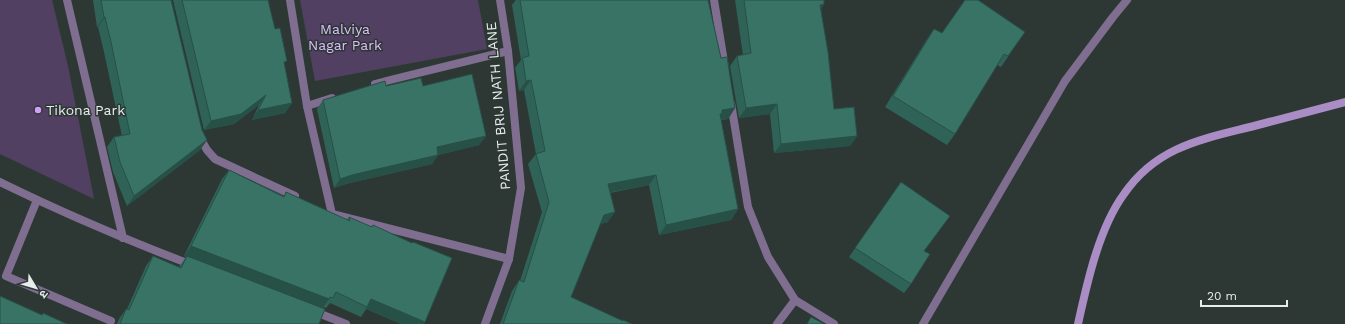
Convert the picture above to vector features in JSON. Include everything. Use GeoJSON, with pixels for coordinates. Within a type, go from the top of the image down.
{"type":"FeatureCollection","features":[{"type":"Feature","properties":{"kind":"street"},"geometry":{"type":"LineString","coordinates":[[67,0],[123,238]]}},
{"type":"Feature","properties":{"kind":"street"},"geometry":{"type":"LineString","coordinates":[[290,0],[328,212],[510,259]]}},
{"type":"Feature","properties":{"kind":"street","name":"PANDIT BRIJ NATH LANE"},"geometry":{"type":"LineString","coordinates":[[485,324],[510,259],[521,188],[508,51],[500,0]]}},
{"type":"Feature","properties":{"kind":"street"},"geometry":{"type":"LineString","coordinates":[[714,0],[726,77]]}},
{"type":"Feature","properties":{"kind":"street"},"geometry":{"type":"LineString","coordinates":[[923,324],[1065,81],[1127,0]]}},
{"type":"Feature","properties":{"kind":"street"},"geometry":{"type":"LineString","coordinates":[[368,87],[390,80],[508,51]]}},
{"type":"Feature","properties":{"kind":"street"},"geometry":{"type":"LineString","coordinates":[[729,92],[748,207],[768,257],[795,300],[834,324]]}},
{"type":"Feature","properties":{"kind":"street"},"geometry":{"type":"LineString","coordinates":[[308,106],[338,97]]}},
{"type":"Feature","properties":{"kind":"street"},"geometry":{"type":"LineString","coordinates":[[1078,324],[1088,279],[1109,218],[1124,193],[1143,170],[1164,155],[1191,143],[1345,102]]}},
{"type":"Feature","properties":{"kind":"street"},"geometry":{"type":"LineString","coordinates":[[198,131],[200,139],[215,159],[304,201]]}},
{"type":"Feature","properties":{"kind":"street"},"geometry":{"type":"LineString","coordinates":[[0,182],[123,238],[197,267]]}},
{"type":"Feature","properties":{"kind":"street"},"geometry":{"type":"LineString","coordinates":[[37,200],[3,275],[111,321]]}},
{"type":"Feature","properties":{"kind":"street"},"geometry":{"type":"LineString","coordinates":[[777,324],[795,300]]}},
{"type":"Feature","properties":{"kind":"street"},"geometry":{"type":"LineString","coordinates":[[301,307],[346,324]]}},
{"type":"Feature","properties":{"kind":"green space","name":"Tikona Park"},"geometry":{"type":"Polygon","coordinates":[[[0,0],[52,0],[68,66],[94,199],[0,154],[0,0]]]}},
{"type":"Feature","properties":{"kind":"green space","name":"Malviya Nagar Park"},"geometry":{"type":"Polygon","coordinates":[[[300,0],[478,0],[487,49],[315,81],[300,0]]]}},
{"type":"Feature","properties":{"kind":"building"},"geometry":{"type":"Polygon","coordinates":[[[101,0],[171,0],[202,130],[207,140],[134,196],[120,162],[114,137],[130,134],[101,0]]]}},
{"type":"Feature","properties":{"kind":"building"},"geometry":{"type":"Polygon","coordinates":[[[182,0],[268,0],[275,29],[280,28],[287,61],[284,62],[292,103],[258,110],[266,95],[241,114],[211,121],[182,0]]]}},
{"type":"Feature","properties":{"kind":"building"},"geometry":{"type":"Polygon","coordinates":[[[520,0],[708,0],[721,58],[727,57],[735,108],[722,110],[722,114],[720,114],[738,209],[666,225],[656,175],[608,184],[615,212],[604,215],[571,297],[632,324],[503,324],[519,280],[524,282],[549,202],[536,154],[545,151],[531,80],[526,81],[522,58],[529,56],[520,0]]]}},
{"type":"Feature","properties":{"kind":"building"},"geometry":{"type":"Polygon","coordinates":[[[744,0],[824,0],[824,4],[820,5],[828,52],[834,109],[854,107],[857,136],[781,144],[777,104],[746,108],[737,56],[751,53],[744,0]]]}},
{"type":"Feature","properties":{"kind":"building"},"geometry":{"type":"Polygon","coordinates":[[[965,0],[978,0],[1025,32],[1008,56],[1004,54],[955,134],[893,96],[934,29],[942,33],[965,0]]]}},
{"type":"Feature","properties":{"kind":"building"},"geometry":{"type":"Polygon","coordinates":[[[472,74],[486,136],[437,147],[438,155],[340,179],[323,100],[385,81],[386,86],[421,78],[423,86],[472,74]]]}},
{"type":"Feature","properties":{"kind":"building"},"geometry":{"type":"Polygon","coordinates":[[[229,170],[284,197],[286,192],[350,221],[349,217],[372,227],[373,225],[412,243],[413,242],[452,258],[425,322],[371,299],[367,307],[336,292],[333,298],[330,297],[329,299],[191,246],[229,170]]]}},
{"type":"Feature","properties":{"kind":"building"},"geometry":{"type":"Polygon","coordinates":[[[901,182],[950,216],[924,251],[930,254],[911,284],[855,248],[901,182]]]}},
{"type":"Feature","properties":{"kind":"building"},"geometry":{"type":"Polygon","coordinates":[[[153,256],[181,268],[187,256],[325,309],[319,324],[120,324],[126,309],[129,310],[153,256]]]}},
{"type":"Feature","properties":{"kind":"building"},"geometry":{"type":"Polygon","coordinates":[[[0,296],[42,315],[43,313],[67,324],[0,324],[0,296]]]}},
{"type":"Feature","properties":{"kind":"building"},"geometry":{"type":"Polygon","coordinates":[[[811,317],[824,324],[807,324],[811,317]]]}},
{"type":"Feature","properties":{"kind":"place","name":"Tikona Park"},"geometry":{"type":"Point","coordinates":[38,110]}}]}
